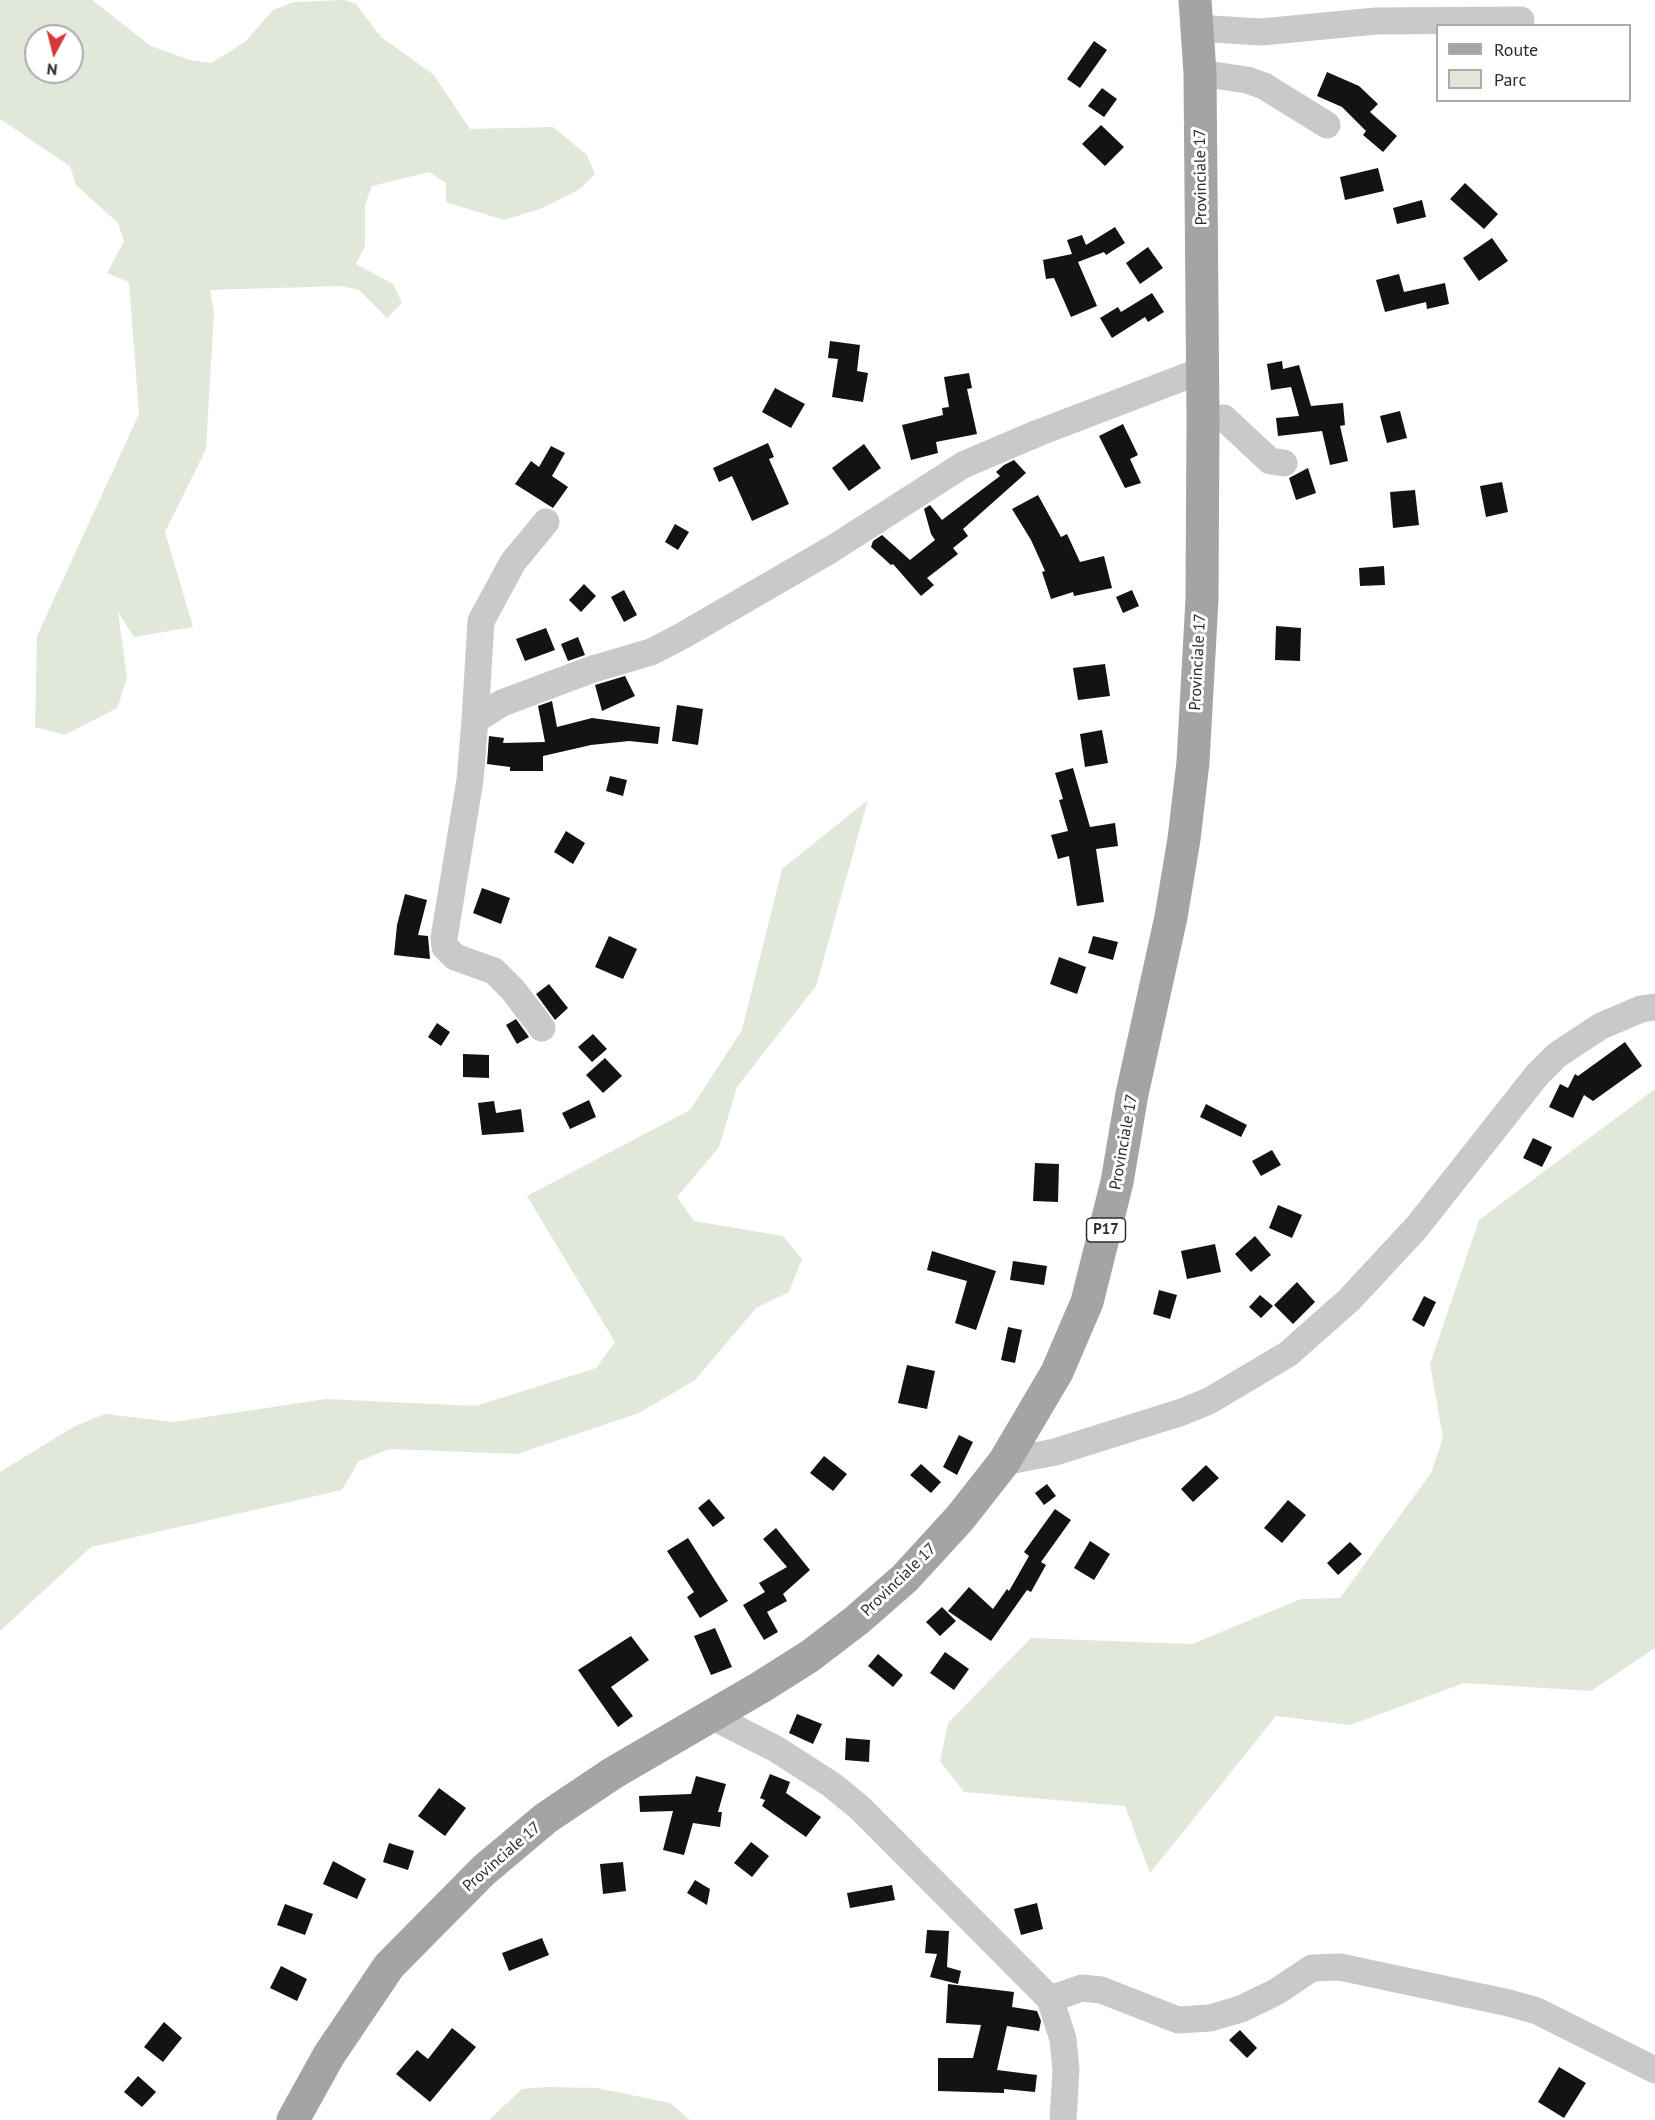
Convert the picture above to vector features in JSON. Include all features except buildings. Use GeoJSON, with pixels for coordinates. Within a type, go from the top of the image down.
{"type":"FeatureCollection","features":[{"type":"Feature","properties":{"kind":"main road","name":"Provinciale 17"},"geometry":{"type":"LineString","coordinates":[[293,2120],[334,2047],[389,1966],[484,1870],[546,1818],[613,1773],[810,1656],[857,1620],[905,1578],[933,1549],[1004,1462],[1057,1372],[1087,1302],[1117,1182],[1132,1094],[1171,916],[1184,839],[1193,762],[1202,599],[1203,420],[1200,73],[1196,14]]}},
{"type":"Feature","properties":{"kind":"street"},"geometry":{"type":"LineString","coordinates":[[1196,14],[1261,32],[1376,21],[1521,20]]}},
{"type":"Feature","properties":{"kind":"street"},"geometry":{"type":"LineString","coordinates":[[1200,73],[1246,80],[1264,86],[1327,125]]}},
{"type":"Feature","properties":{"kind":"street"},"geometry":{"type":"LineString","coordinates":[[475,720],[502,703],[593,669],[651,652],[682,636],[832,549],[963,465],[1077,417],[1203,370]]}},
{"type":"Feature","properties":{"kind":"street"},"geometry":{"type":"LineString","coordinates":[[1203,420],[1224,418],[1270,461],[1284,463]]}},
{"type":"Feature","properties":{"kind":"street"},"geometry":{"type":"LineString","coordinates":[[542,1028],[513,990],[494,971],[455,957],[445,947],[444,938],[470,780],[481,621],[513,562],[546,522]]}},
{"type":"Feature","properties":{"kind":"street"},"geometry":{"type":"LineString","coordinates":[[1004,1462],[1077,1446],[1182,1412],[1218,1396],[1288,1354],[1349,1300],[1416,1228],[1537,1075],[1557,1054],[1601,1026],[1650,1006]]}},
{"type":"Feature","properties":{"kind":"street"},"geometry":{"type":"LineString","coordinates":[[709,1715],[776,1749],[832,1785],[860,1808],[1050,1999],[1063,2039],[1066,2070],[1063,2120]]}},
{"type":"Feature","properties":{"kind":"street"},"geometry":{"type":"LineString","coordinates":[[1050,1999],[1082,1988],[1101,1989],[1178,2020],[1210,2018],[1241,2008],[1276,1992],[1312,1968],[1340,1966],[1509,2003],[1537,2012],[1655,2070]]}},
{"type":"Feature","properties":{"kind":"green space"},"geometry":{"type":"Polygon","coordinates":[[[0,0],[92,0],[151,46],[190,60],[211,63],[245,42],[273,10],[294,2],[345,0],[356,4],[381,37],[434,75],[470,129],[553,127],[587,155],[595,174],[580,189],[543,208],[504,220],[446,202],[446,183],[429,172],[372,186],[365,205],[365,246],[356,264],[393,284],[402,303],[387,318],[359,290],[341,286],[210,290],[214,313],[206,449],[165,532],[193,627],[134,637],[118,612],[127,678],[117,708],[65,735],[35,727],[37,636],[139,414],[129,282],[107,273],[124,241],[118,223],[76,185],[70,166],[0,119],[0,0]]]}},
{"type":"Feature","properties":{"kind":"green space"},"geometry":{"type":"Polygon","coordinates":[[[868,800],[816,986],[737,1087],[719,1147],[677,1197],[694,1221],[783,1236],[802,1259],[789,1292],[756,1308],[695,1380],[639,1413],[517,1454],[389,1449],[359,1461],[342,1490],[91,1547],[0,1631],[0,1472],[75,1426],[105,1414],[173,1422],[326,1399],[476,1406],[596,1368],[615,1342],[527,1196],[690,1110],[742,1030],[782,869],[868,800]]]}},
{"type":"Feature","properties":{"kind":"green space"},"geometry":{"type":"Polygon","coordinates":[[[1655,1089],[1655,1648],[1591,1691],[1464,1683],[1350,1725],[1276,1716],[1150,1873],[1125,1806],[964,1792],[940,1761],[948,1723],[1031,1638],[1192,1644],[1301,1599],[1340,1598],[1431,1473],[1443,1438],[1430,1364],[1479,1220],[1655,1089]]]}},
{"type":"Feature","properties":{"kind":"green space"},"geometry":{"type":"Polygon","coordinates":[[[597,2088],[670,2103],[690,2120],[489,2120],[522,2089],[597,2088]]]}}]}
